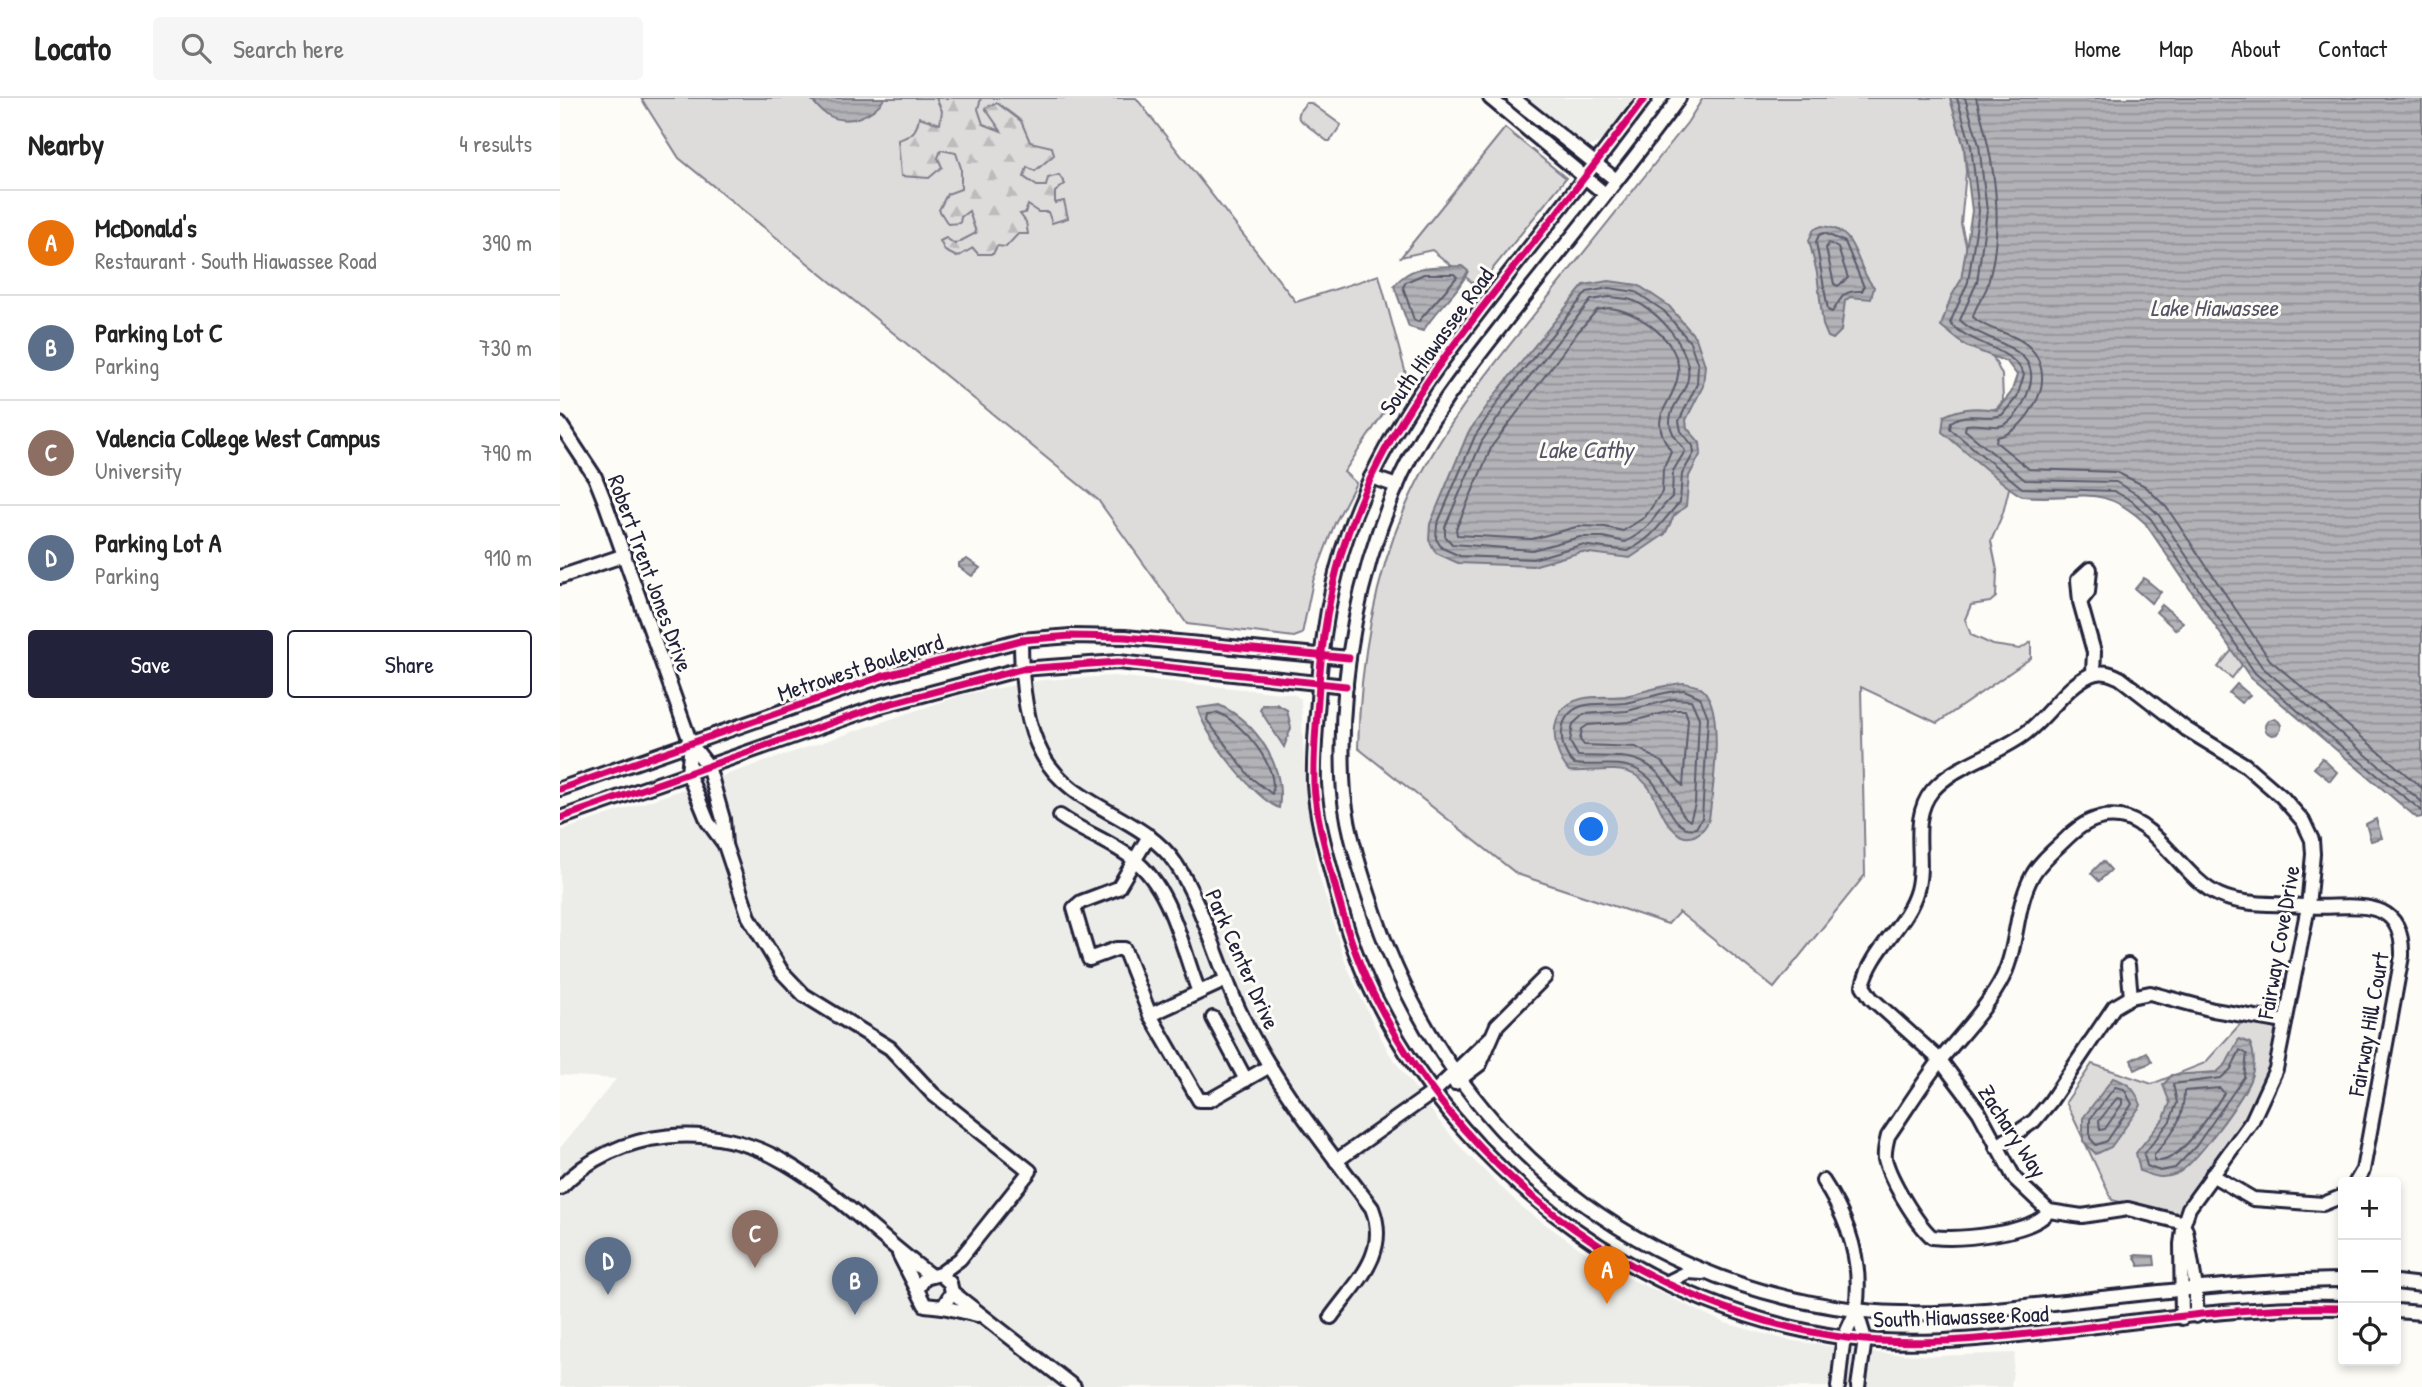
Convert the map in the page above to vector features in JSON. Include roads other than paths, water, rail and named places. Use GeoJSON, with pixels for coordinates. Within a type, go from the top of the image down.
{"type":"FeatureCollection","features":[{"type":"Feature","properties":{"kind":"street"},"geometry":{"type":"LineString","coordinates":[[1490,98],[1605,194]]}},
{"type":"Feature","properties":{"kind":"street"},"geometry":{"type":"LineString","coordinates":[[1513,98],[1616,180]]}},
{"type":"Feature","properties":{"kind":"street","name":"South Hiawassee Road"},"geometry":{"type":"LineString","coordinates":[[1646,98],[1436,366],[1402,417],[1371,477],[1342,553],[1329,599],[1320,654],[1314,786],[1339,903],[1360,964],[1380,1009],[1435,1091],[1485,1153],[1542,1204],[1599,1246],[1665,1283],[1749,1315],[1845,1337],[1904,1342],[1988,1339],[2196,1316],[2338,1308]]}},
{"type":"Feature","properties":{"kind":"street","name":"South Hiawassee Road"},"geometry":{"type":"LineString","coordinates":[[1679,98],[1445,401],[1419,441],[1397,486],[1370,558],[1359,599],[1349,659],[1343,780],[1363,876],[1399,978],[1456,1076],[1509,1141],[1543,1174],[1581,1203],[1662,1253],[1764,1291],[1856,1310],[1946,1314],[2196,1288],[2338,1280]]}},
{"type":"Feature","properties":{"kind":"street"},"geometry":{"type":"LineString","coordinates":[[1519,122],[1529,110]]}},
{"type":"Feature","properties":{"kind":"street","name":"Robert Trent Jones Drive"},"geometry":{"type":"LineString","coordinates":[[560,424],[595,477],[691,744],[708,766]]}},
{"type":"Feature","properties":{"kind":"street"},"geometry":{"type":"LineString","coordinates":[[1371,477],[1397,486]]}},
{"type":"Feature","properties":{"kind":"street"},"geometry":{"type":"LineString","coordinates":[[560,577],[625,555]]}},
{"type":"Feature","properties":{"kind":"street"},"geometry":{"type":"LineString","coordinates":[[2080,602],[2094,652],[2093,673]]}},
{"type":"Feature","properties":{"kind":"street","name":"Metrowest Boulevard"},"geometry":{"type":"LineString","coordinates":[[560,789],[883,676],[1021,640],[1071,636],[1125,637],[1320,654],[1349,659]]}},
{"type":"Feature","properties":{"kind":"street","name":"Park Center Drive"},"geometry":{"type":"LineString","coordinates":[[1021,640],[1021,669],[1032,734],[1043,757],[1061,780],[1083,798],[1149,836],[1175,863],[1188,886],[1226,980],[1270,1066],[1372,1208],[1378,1224],[1379,1242],[1374,1256],[1331,1317]]}},
{"type":"Feature","properties":{"kind":"street","name":"Metrowest Boulevard"},"geometry":{"type":"LineString","coordinates":[[560,818],[877,707],[1021,669],[1118,662],[1319,681],[1346,686]]}},
{"type":"Feature","properties":{"kind":"street","name":"Fairway Cove Drive"},"geometry":{"type":"LineString","coordinates":[[2093,673],[2108,673],[2120,678],[2190,732],[2245,765],[2281,797],[2302,821],[2312,840],[2314,858],[2308,907],[2276,1069],[2266,1096],[2252,1121],[2189,1208],[2181,1244],[2182,1318]]}},
{"type":"Feature","properties":{"kind":"street","name":"Zachary Way"},"geometry":{"type":"LineString","coordinates":[[2093,673],[2080,681],[2028,732],[1946,779],[1931,792],[1919,826],[1918,887],[1912,905],[1866,972],[1863,986],[1871,998],[1940,1060],[1979,1112],[2015,1179],[2031,1198],[2049,1211],[2082,1216],[2127,1209],[2184,1223]]}},
{"type":"Feature","properties":{"kind":"street","name":"Robert Trent Jones Drive"},"geometry":{"type":"LineString","coordinates":[[688,773],[691,744]]}},
{"type":"Feature","properties":{"kind":"street"},"geometry":{"type":"LineString","coordinates":[[708,766],[723,819],[725,845],[749,917],[782,972],[804,995],[890,1048],[933,1094],[1030,1171],[960,1259],[918,1288]]}},
{"type":"Feature","properties":{"kind":"street"},"geometry":{"type":"LineString","coordinates":[[688,773],[708,822],[725,845]]}},
{"type":"Feature","properties":{"kind":"street"},"geometry":{"type":"LineString","coordinates":[[1060,816],[1083,831],[1099,836],[1135,860],[1164,899],[1199,992]]}},
{"type":"Feature","properties":{"kind":"street","name":"Fairway Hill Court"},"geometry":{"type":"LineString","coordinates":[[2049,1211],[2042,1221],[2024,1228],[1932,1237],[1920,1226],[1885,1160],[1885,1147],[1888,1136],[1940,1060],[1980,1012],[2003,976],[2022,900],[2032,875],[2080,826],[2101,817],[2122,817],[2143,826],[2194,877],[2217,894],[2242,901],[2308,907],[2372,907],[2393,920],[2403,940],[2402,956],[2365,1158],[2358,1177]]}},
{"type":"Feature","properties":{"kind":"street"},"geometry":{"type":"LineString","coordinates":[[1149,836],[1118,888],[1077,904],[1073,913],[1089,959],[1116,949],[1124,949],[1150,1015],[1199,1100],[1210,1100],[1270,1066]]}},
{"type":"Feature","properties":{"kind":"street"},"geometry":{"type":"LineString","coordinates":[[2128,965],[2132,997]]}},
{"type":"Feature","properties":{"kind":"street"},"geometry":{"type":"LineString","coordinates":[[1336,1161],[1486,1056],[1490,1038],[1506,1013],[1545,977]]}},
{"type":"Feature","properties":{"kind":"street"},"geometry":{"type":"LineString","coordinates":[[1150,1015],[1226,980]]}},
{"type":"Feature","properties":{"kind":"street"},"geometry":{"type":"LineString","coordinates":[[1996,1147],[2034,1121],[2050,1102],[2114,1007],[2132,997],[2150,993],[2213,1010],[2285,1023]]}},
{"type":"Feature","properties":{"kind":"street"},"geometry":{"type":"LineString","coordinates":[[1213,1017],[1246,1080]]}},
{"type":"Feature","properties":{"kind":"street"},"geometry":{"type":"LineString","coordinates":[[560,1188],[571,1176],[610,1150],[653,1137],[694,1136],[744,1144],[786,1162],[895,1248],[935,1275],[1074,1387]]}},
{"type":"Feature","properties":{"kind":"street"},"geometry":{"type":"LineString","coordinates":[[2212,1175],[2253,1199],[2323,1204],[2338,1198]]}},
{"type":"Feature","properties":{"kind":"street"},"geometry":{"type":"LineString","coordinates":[[1823,1181],[1840,1211],[1855,1249],[1858,1275],[1856,1310],[1845,1337],[1839,1387]]}},
{"type":"Feature","properties":{"kind":"street"},"geometry":{"type":"LineString","coordinates":[[2184,1223],[2196,1288],[2196,1316]]}},
{"type":"Feature","properties":{"kind":"street"},"geometry":{"type":"LineString","coordinates":[[895,1248],[925,1305],[988,1319]]}},
{"type":"Feature","properties":{"kind":"street"},"geometry":{"type":"LineString","coordinates":[[943,1307],[960,1259]]}},
{"type":"Feature","properties":{"kind":"street"},"geometry":{"type":"LineString","coordinates":[[1665,1283],[1688,1272],[1714,1274]]}},
{"type":"Feature","properties":{"kind":"street"},"geometry":{"type":"LineString","coordinates":[[2401,1283],[2422,1285]]}},
{"type":"Feature","properties":{"kind":"street"},"geometry":{"type":"LineString","coordinates":[[1856,1310],[1865,1339],[1858,1387]]}},
{"type":"Feature","properties":{"kind":"street"},"geometry":{"type":"LineString","coordinates":[[2401,1311],[2422,1313]]}},
{"type":"Feature","properties":{"kind":"water"},"geometry":{"type":"Polygon","coordinates":[[[810,98],[885,98],[866,114],[842,120],[824,113],[810,98]]]}},
{"type":"Feature","properties":{"kind":"water","name":"Lake Hiawassee"},"geometry":{"type":"Polygon","coordinates":[[[1950,98],[2422,98],[2422,817],[2417,818],[2250,677],[2145,523],[2129,510],[2100,497],[2023,496],[1996,478],[1942,432],[1944,416],[1951,413],[1970,408],[1997,410],[2011,393],[2017,375],[2007,362],[1966,346],[1941,326],[1951,297],[1961,280],[1972,211],[1964,147],[1950,98]]]}},
{"type":"Feature","properties":{"kind":"water"},"geometry":{"type":"Polygon","coordinates":[[[1822,226],[1834,229],[1850,241],[1862,269],[1874,287],[1871,299],[1850,297],[1845,301],[1841,331],[1833,339],[1828,337],[1823,325],[1817,273],[1809,240],[1814,229],[1822,226]]]}},
{"type":"Feature","properties":{"kind":"water"},"geometry":{"type":"Polygon","coordinates":[[[1462,266],[1468,271],[1464,279],[1423,331],[1409,327],[1394,286],[1408,273],[1416,270],[1462,266]]]}},
{"type":"Feature","properties":{"kind":"water","name":"Lake Cathy"},"geometry":{"type":"Polygon","coordinates":[[[1609,281],[1638,285],[1669,306],[1696,338],[1705,365],[1703,386],[1686,420],[1687,428],[1700,443],[1701,453],[1689,476],[1686,506],[1674,516],[1665,534],[1630,558],[1581,552],[1533,566],[1458,563],[1436,553],[1429,540],[1430,524],[1468,433],[1497,392],[1584,285],[1609,281]]]}},
{"type":"Feature","properties":{"kind":"water"},"geometry":{"type":"Polygon","coordinates":[[[967,559],[980,568],[972,576],[959,567],[959,563],[967,559]]]}},
{"type":"Feature","properties":{"kind":"water"},"geometry":{"type":"Polygon","coordinates":[[[2144,578],[2161,592],[2151,603],[2135,589],[2144,578]]]}},
{"type":"Feature","properties":{"kind":"water"},"geometry":{"type":"Polygon","coordinates":[[[2162,605],[2183,622],[2176,630],[2156,612],[2162,605]]]}},
{"type":"Feature","properties":{"kind":"water"},"geometry":{"type":"Polygon","coordinates":[[[1684,683],[1700,688],[1707,695],[1715,720],[1716,737],[1709,819],[1704,829],[1691,837],[1676,832],[1648,787],[1635,775],[1620,770],[1569,771],[1555,741],[1557,720],[1562,711],[1581,699],[1625,696],[1684,683]]]}},
{"type":"Feature","properties":{"kind":"water"},"geometry":{"type":"Polygon","coordinates":[[[2237,684],[2250,695],[2241,703],[2229,693],[2237,684]]]}},
{"type":"Feature","properties":{"kind":"water"},"geometry":{"type":"Polygon","coordinates":[[[1276,704],[1287,710],[1291,728],[1284,747],[1260,710],[1262,705],[1276,704]]]}},
{"type":"Feature","properties":{"kind":"water"},"geometry":{"type":"Polygon","coordinates":[[[1219,705],[1245,722],[1266,747],[1278,777],[1279,808],[1244,779],[1209,733],[1198,708],[1219,705]]]}},
{"type":"Feature","properties":{"kind":"water"},"geometry":{"type":"Polygon","coordinates":[[[2273,719],[2281,727],[2273,735],[2265,727],[2273,719]]]}},
{"type":"Feature","properties":{"kind":"water"},"geometry":{"type":"Polygon","coordinates":[[[2322,758],[2337,772],[2330,781],[2314,768],[2322,758]]]}},
{"type":"Feature","properties":{"kind":"water"},"geometry":{"type":"Polygon","coordinates":[[[2376,819],[2382,838],[2371,841],[2366,824],[2376,819]]]}},
{"type":"Feature","properties":{"kind":"water"},"geometry":{"type":"Polygon","coordinates":[[[2103,861],[2111,870],[2099,881],[2091,873],[2103,861]]]}},
{"type":"Feature","properties":{"kind":"water"},"geometry":{"type":"Polygon","coordinates":[[[2239,1039],[2250,1043],[2254,1056],[2253,1071],[2245,1089],[2217,1132],[2194,1159],[2176,1174],[2162,1177],[2140,1171],[2136,1153],[2164,1118],[2170,1103],[2163,1085],[2172,1075],[2217,1072],[2226,1064],[2239,1039]]]}},
{"type":"Feature","properties":{"kind":"water"},"geometry":{"type":"Polygon","coordinates":[[[2147,1052],[2152,1062],[2135,1070],[2131,1060],[2147,1052]]]}},
{"type":"Feature","properties":{"kind":"water"},"geometry":{"type":"Polygon","coordinates":[[[2113,1078],[2131,1087],[2141,1105],[2111,1147],[2096,1154],[2083,1141],[2083,1118],[2113,1078]]]}},
{"type":"Feature","properties":{"kind":"water"},"geometry":{"type":"Polygon","coordinates":[[[2134,1255],[2154,1256],[2155,1265],[2139,1266],[2134,1255]]]}},
{"type":"Feature","properties":{"kind":"place","name":"Valencia College West Campus"},"geometry":{"type":"Point","coordinates":[755,1268]}},
{"type":"Feature","properties":{"kind":"place","name":"Parking Lot A"},"geometry":{"type":"Point","coordinates":[608,1295]}},
{"type":"Feature","properties":{"kind":"place","name":"McDonald's"},"geometry":{"type":"Point","coordinates":[1607,1304]}},
{"type":"Feature","properties":{"kind":"place","name":"Parking Lot C"},"geometry":{"type":"Point","coordinates":[855,1315]}}]}
